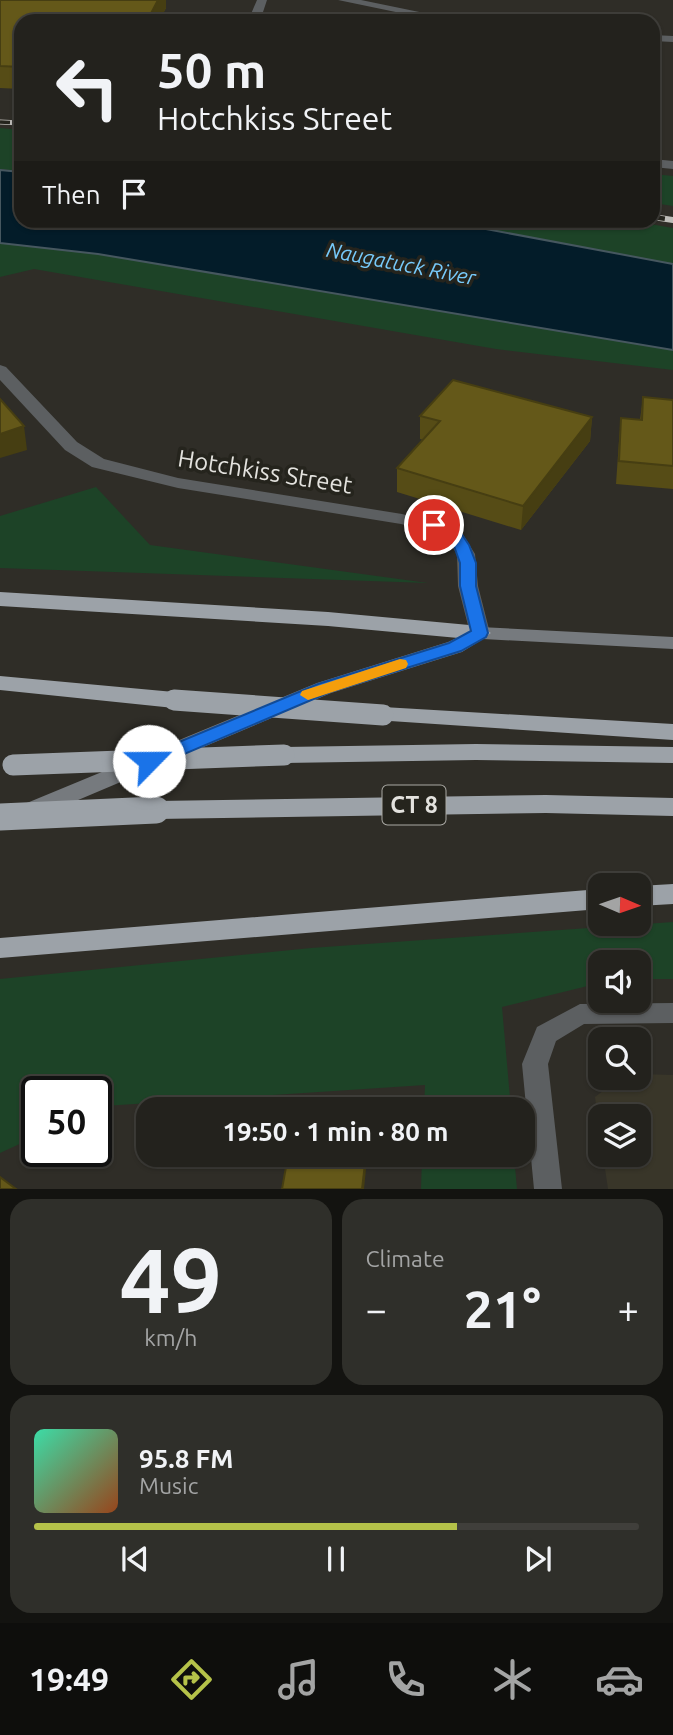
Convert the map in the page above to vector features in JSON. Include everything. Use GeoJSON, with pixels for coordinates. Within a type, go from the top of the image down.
{"type":"FeatureCollection","features":[{"type":"Feature","properties":{"kind":"highway"},"geometry":{"type":"LineString","coordinates":[[0,599],[328,619],[480,633]]}},
{"type":"Feature","properties":{"kind":"highway"},"geometry":{"type":"LineString","coordinates":[[0,683],[174,700],[673,732]]}},
{"type":"Feature","properties":{"kind":"highway","name":"CT 8"},"geometry":{"type":"LineString","coordinates":[[6,765],[284,755],[476,752],[673,755]]}},
{"type":"Feature","properties":{"kind":"highway","name":"CT 8"},"geometry":{"type":"LineString","coordinates":[[0,817],[156,810],[546,804],[673,807]]}},
{"type":"Feature","properties":{"kind":"highway"},"geometry":{"type":"LineString","coordinates":[[651,896],[673,894]]}},
{"type":"Feature","properties":{"kind":"highway"},"geometry":{"type":"LineString","coordinates":[[0,948],[588,900]]}},
{"type":"Feature","properties":{"kind":"main road"},"geometry":{"type":"LineString","coordinates":[[0,824],[324,688],[455,647],[480,633],[673,643]]}},
{"type":"Feature","properties":{"kind":"street"},"geometry":{"type":"LineString","coordinates":[[343,0],[419,14]]}},
{"type":"Feature","properties":{"kind":"street","name":"Hotchkiss Street"},"geometry":{"type":"LineString","coordinates":[[0,370],[72,446],[98,463],[178,483],[402,519],[445,530],[455,537],[466,554],[468,586],[480,633]]}},
{"type":"Feature","properties":{"kind":"street"},"geometry":{"type":"LineString","coordinates":[[548,1189],[535,1064],[546,1034],[580,1014],[673,1013]]}},
{"type":"Feature","properties":{"kind":"shaded area"},"geometry":{"type":"Polygon","coordinates":[[[651,1074],[673,1075],[673,1189],[608,1189],[605,1167],[651,1167],[651,1104],[596,1104],[595,1097],[604,1090],[651,1090],[651,1074]]]}},
{"type":"Feature","properties":{"kind":"green space"},"geometry":{"type":"Polygon","coordinates":[[[0,128],[14,129],[14,170],[0,169],[0,128]]]}},
{"type":"Feature","properties":{"kind":"green space"},"geometry":{"type":"Polygon","coordinates":[[[660,175],[673,176],[673,206],[660,204],[660,175]]]}},
{"type":"Feature","properties":{"kind":"green space"},"geometry":{"type":"Polygon","coordinates":[[[660,226],[673,228],[673,264],[477,228],[660,228],[660,226]]]}},
{"type":"Feature","properties":{"kind":"green space"},"geometry":{"type":"Polygon","coordinates":[[[0,243],[98,254],[673,350],[673,370],[496,349],[34,269],[0,277],[0,243]]]}},
{"type":"Feature","properties":{"kind":"green space"},"geometry":{"type":"Polygon","coordinates":[[[96,487],[150,545],[428,583],[0,568],[0,516],[96,487]]]}},
{"type":"Feature","properties":{"kind":"green space"},"geometry":{"type":"Polygon","coordinates":[[[673,922],[673,979],[651,979],[651,950],[588,950],[588,986],[502,1007],[510,1097],[424,1097],[425,1085],[242,1097],[136,1097],[136,1104],[112,1105],[112,1076],[21,1076],[21,1143],[0,1153],[0,979],[311,948],[588,928],[588,936],[651,936],[651,924],[673,922]]]}},
{"type":"Feature","properties":{"kind":"green space"},"geometry":{"type":"Polygon","coordinates":[[[422,1167],[515,1167],[517,1189],[421,1189],[422,1167]]]}},
{"type":"Feature","properties":{"kind":"water","name":"Naugatuck River"},"geometry":{"type":"Polygon","coordinates":[[[0,170],[14,171],[14,228],[486,229],[673,264],[673,350],[98,254],[0,243],[0,170]]]}},
{"type":"Feature","properties":{"kind":"building"},"geometry":{"type":"Polygon","coordinates":[[[0,0],[158,0],[151,14],[14,14],[14,67],[0,66],[0,0]]]}},
{"type":"Feature","properties":{"kind":"building"},"geometry":{"type":"Polygon","coordinates":[[[453,380],[592,417],[523,506],[397,468],[440,421],[420,416],[453,380]]]}},
{"type":"Feature","properties":{"kind":"building"},"geometry":{"type":"Polygon","coordinates":[[[643,397],[673,400],[673,466],[619,461],[621,418],[642,420],[643,397]]]}},
{"type":"Feature","properties":{"kind":"building"},"geometry":{"type":"Polygon","coordinates":[[[0,399],[24,426],[0,434],[0,399]]]}},
{"type":"Feature","properties":{"kind":"building"},"geometry":{"type":"Polygon","coordinates":[[[286,1167],[365,1167],[362,1189],[282,1189],[286,1167]]]}},
{"type":"Feature","properties":{"kind":"building"},"geometry":{"type":"Polygon","coordinates":[[[0,1177],[16,1189],[0,1189],[0,1177]]]}},
{"type":"Feature","properties":{"kind":"railway"},"geometry":{"type":"LineString","coordinates":[[0,122],[14,123]]}},
{"type":"Feature","properties":{"kind":"railway"},"geometry":{"type":"LineString","coordinates":[[660,218],[673,220]]}},
{"type":"Feature","properties":{"kind":"slow traffic"},"geometry":{"type":"LineString","coordinates":[[308,695],[400,664]]}},
{"type":"Feature","properties":{"kind":"route"},"geometry":{"type":"LineString","coordinates":[[149,761],[324,688],[455,647],[480,633],[470,599],[466,554],[455,537],[434,525]]}}]}
